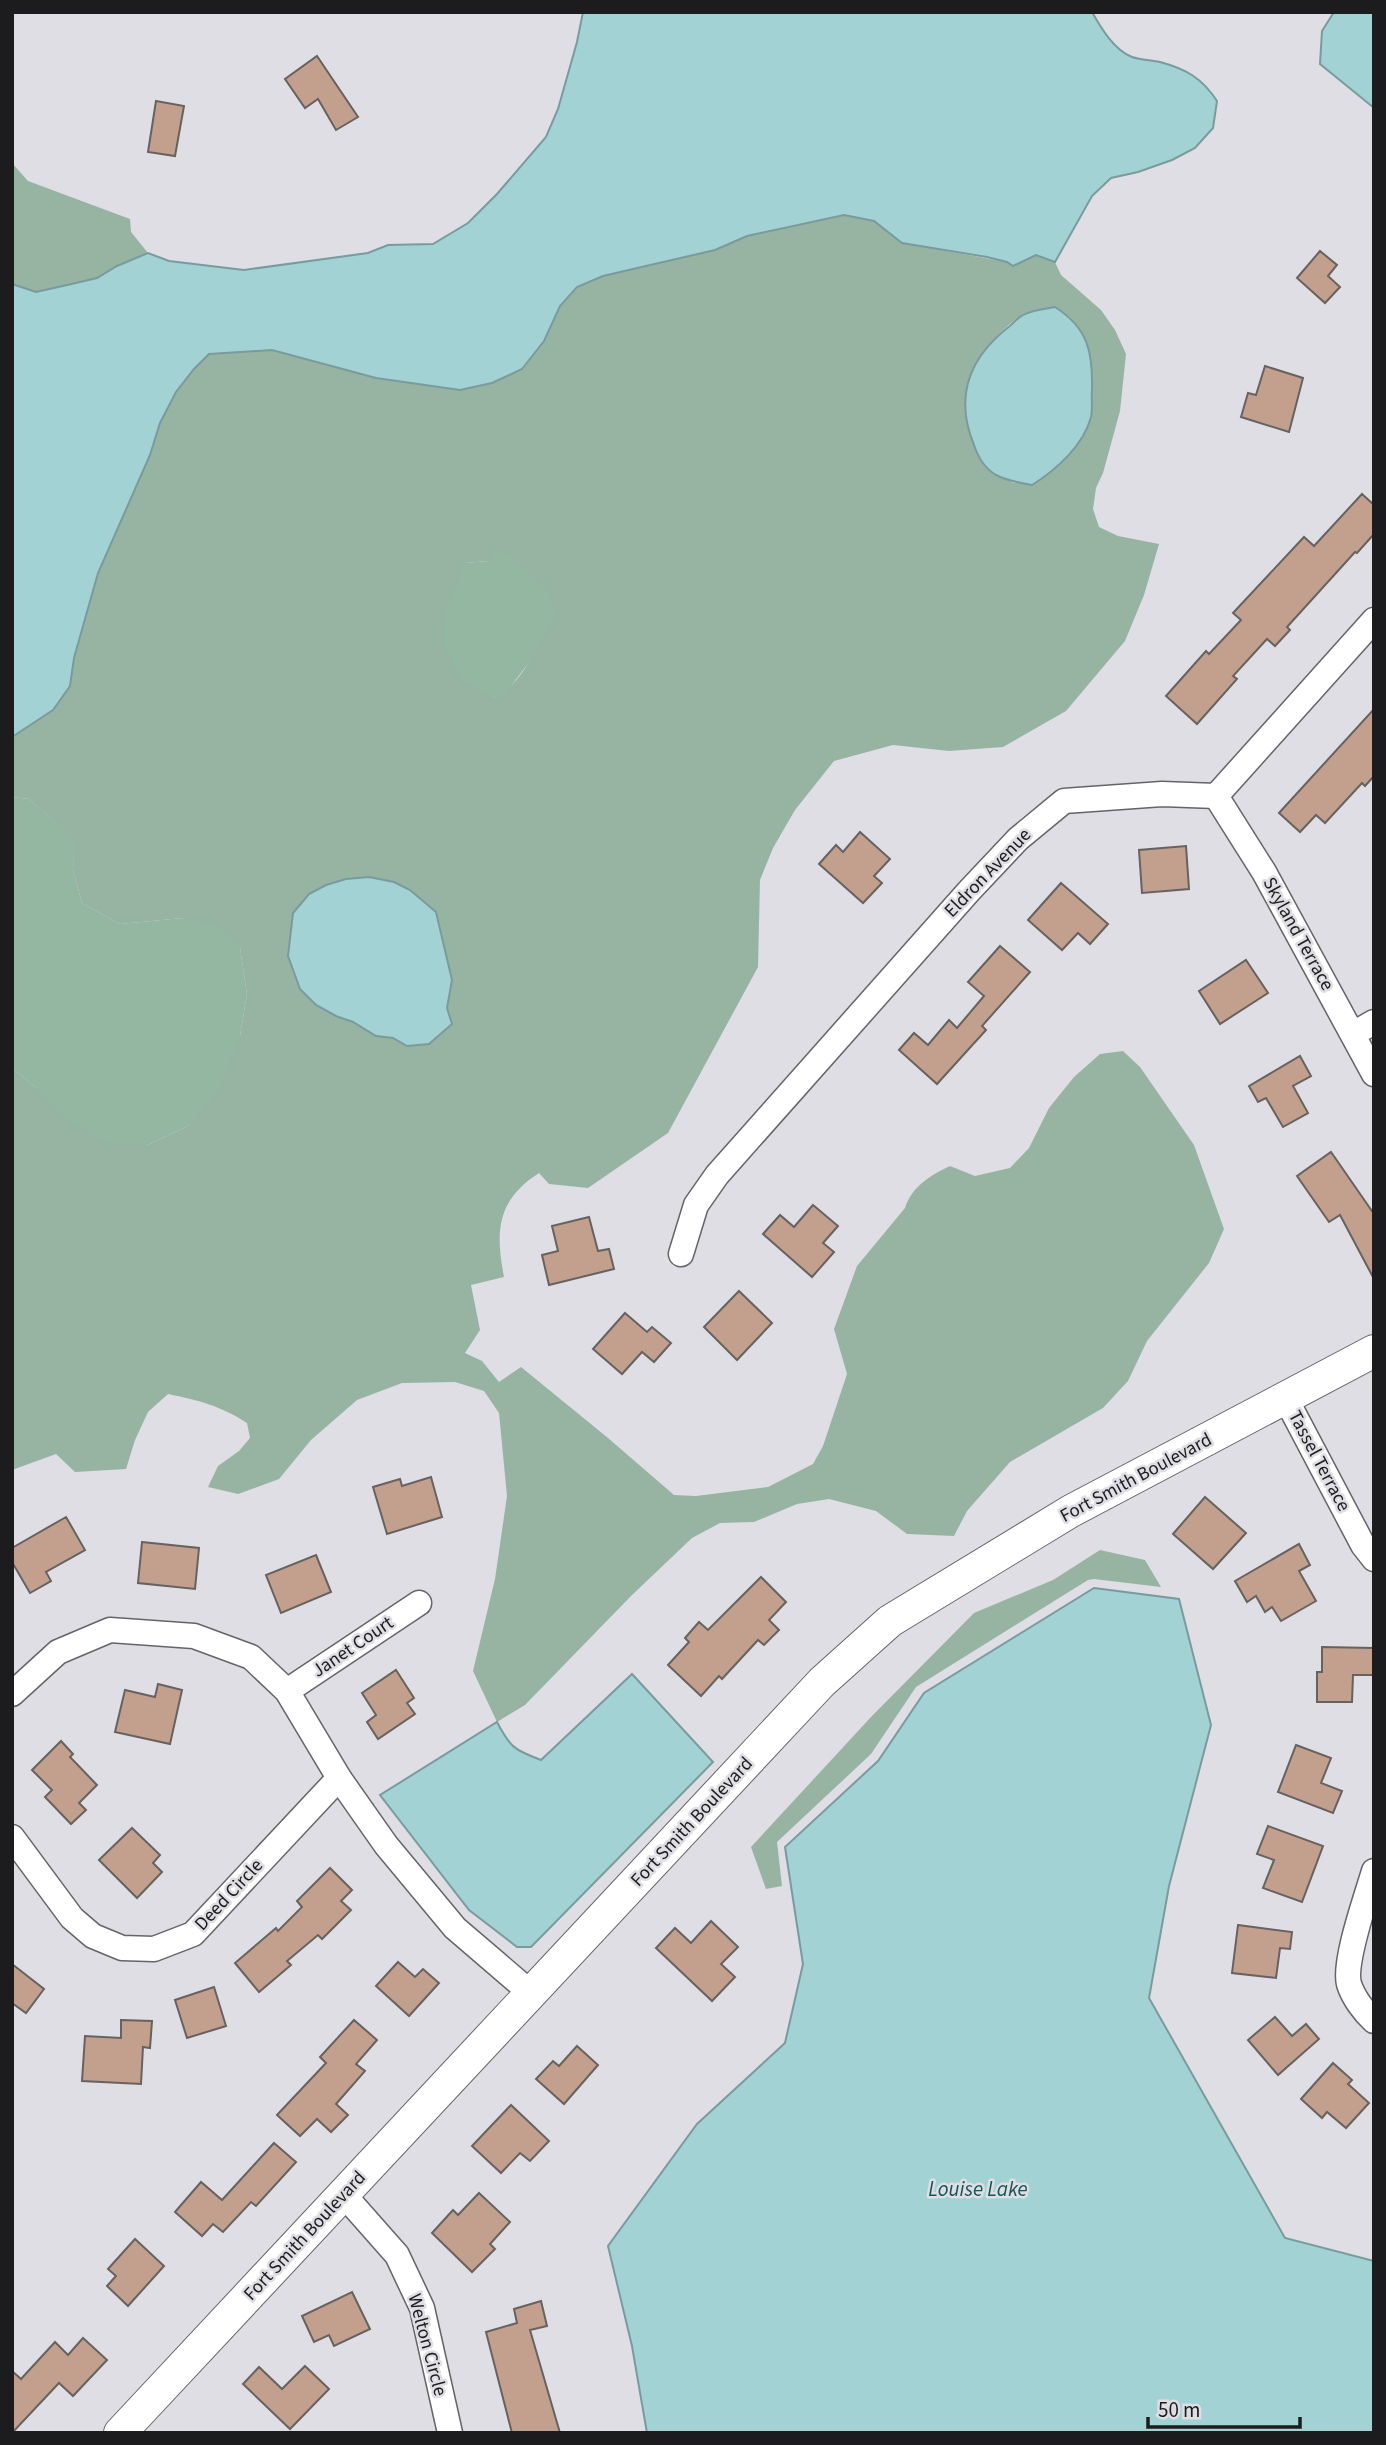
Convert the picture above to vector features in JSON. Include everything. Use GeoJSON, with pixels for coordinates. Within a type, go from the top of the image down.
{"type":"FeatureCollection","features":[{"type":"Feature","properties":{"kind":"street"},"geometry":{"type":"LineString","coordinates":[[1216,796],[1374,620]]}},
{"type":"Feature","properties":{"kind":"street","name":"Eldron Avenue"},"geometry":{"type":"LineString","coordinates":[[681,1254],[696,1205],[717,1175],[1018,839],[1063,801],[1162,794],[1216,796]]}},
{"type":"Feature","properties":{"kind":"street","name":"Skyland Terrace"},"geometry":{"type":"LineString","coordinates":[[1216,796],[1363,1028],[1374,1074]]}},
{"type":"Feature","properties":{"kind":"street","name":"Fort Smith Boulevard"},"geometry":{"type":"LineString","coordinates":[[120,2433],[822,1682],[890,1621],[1071,1511],[1374,1351]]}},
{"type":"Feature","properties":{"kind":"street","name":"Tassel Terrace"},"geometry":{"type":"LineString","coordinates":[[1286,1399],[1363,1545],[1374,1559]]}},
{"type":"Feature","properties":{"kind":"street","name":"Janet Court"},"geometry":{"type":"LineString","coordinates":[[287,1690],[419,1603]]}},
{"type":"Feature","properties":{"kind":"street"},"geometry":{"type":"LineString","coordinates":[[12,1694],[58,1652],[110,1630],[194,1636],[251,1657],[287,1690],[339,1778],[386,1846],[455,1928],[532,1994]]}},
{"type":"Feature","properties":{"kind":"street","name":"Deed Circle"},"geometry":{"type":"LineString","coordinates":[[12,1837],[72,1918],[93,1936],[122,1948],[154,1949],[193,1934],[339,1778]]}},
{"type":"Feature","properties":{"kind":"street"},"geometry":{"type":"LineString","coordinates":[[1374,1871],[1351,1949],[1348,1983],[1365,2012],[1374,2021]]}},
{"type":"Feature","properties":{"kind":"street","name":"Welton Circle"},"geometry":{"type":"LineString","coordinates":[[344,2195],[397,2256],[422,2308],[450,2433]]}},
{"type":"Feature","properties":{"kind":"green space"},"geometry":{"type":"Polygon","coordinates":[[[12,163],[28,181],[130,219],[131,232],[148,253],[97,278],[63,286],[36,292],[12,284],[12,163]]]}},
{"type":"Feature","properties":{"kind":"green space"},"geometry":{"type":"Polygon","coordinates":[[[844,215],[874,221],[902,243],[1007,262],[1036,255],[1055,262],[1061,275],[1101,310],[1115,330],[1126,354],[1120,411],[1103,473],[1096,488],[1093,509],[1099,527],[1118,536],[1159,544],[1144,595],[1125,641],[1066,711],[1003,747],[949,751],[893,745],[834,761],[795,810],[773,848],[760,880],[758,967],[668,1133],[588,1188],[549,1184],[539,1173],[525,1183],[507,1206],[502,1218],[500,1245],[504,1277],[471,1285],[480,1330],[465,1353],[482,1361],[499,1382],[521,1367],[674,1495],[696,1496],[768,1487],[813,1464],[823,1446],[847,1374],[834,1329],[857,1266],[905,1208],[912,1193],[929,1177],[950,1166],[975,1176],[1010,1168],[1029,1148],[1049,1108],[1074,1077],[1100,1054],[1123,1051],[1140,1067],[1194,1145],[1224,1229],[1209,1263],[1147,1341],[1128,1381],[1103,1408],[1010,1462],[967,1511],[954,1536],[907,1534],[876,1511],[829,1499],[797,1504],[754,1522],[720,1523],[692,1538],[632,1595],[525,1705],[497,1722],[473,1671],[495,1579],[507,1496],[499,1413],[484,1391],[455,1382],[402,1383],[357,1400],[311,1440],[279,1479],[238,1494],[208,1487],[218,1466],[239,1451],[250,1438],[247,1423],[209,1404],[168,1394],[148,1412],[126,1469],[75,1472],[56,1454],[12,1470],[12,1068],[35,1087],[148,1145],[190,1125],[240,1036],[247,994],[240,948],[183,918],[120,924],[82,903],[73,870],[74,839],[29,799],[12,797],[12,737],[53,710],[70,686],[74,658],[98,573],[150,455],[160,423],[176,392],[209,354],[272,350],[460,390],[492,383],[523,369],[544,341],[560,306],[577,287],[603,276],[715,250],[747,236],[844,215]],[[1055,307],[1027,313],[1015,320],[988,347],[969,380],[968,399],[980,457],[994,473],[1014,483],[1065,458],[1080,439],[1091,417],[1071,318],[1055,307]],[[488,561],[465,563],[492,698],[513,684],[537,646],[488,561]],[[369,877],[316,1005],[376,1036],[393,1038],[407,1046],[429,1044],[452,1024],[447,1008],[452,980],[436,912],[410,890],[394,882],[369,877]]]}},
{"type":"Feature","properties":{"kind":"green space"},"geometry":{"type":"Polygon","coordinates":[[[501,548],[549,590],[555,617],[530,661],[506,693],[492,698],[462,680],[444,645],[446,608],[465,563],[488,561],[501,548]]]}},
{"type":"Feature","properties":{"kind":"green space"},"geometry":{"type":"Polygon","coordinates":[[[12,797],[29,799],[75,839],[73,870],[82,903],[120,924],[183,918],[221,927],[240,948],[247,994],[240,1036],[219,1091],[190,1125],[148,1145],[102,1141],[58,1112],[35,1087],[12,1068],[12,797]]]}},
{"type":"Feature","properties":{"kind":"green space"},"geometry":{"type":"Polygon","coordinates":[[[1100,1550],[1145,1560],[1161,1587],[1088,1580],[916,1687],[871,1754],[777,1842],[782,1886],[766,1889],[751,1847],[871,1717],[974,1613],[1053,1580],[1100,1550]]]}},
{"type":"Feature","properties":{"kind":"water"},"geometry":{"type":"Polygon","coordinates":[[[583,12],[1092,12],[1109,38],[1125,54],[1178,68],[1205,86],[1217,101],[1213,128],[1195,148],[1172,160],[1111,178],[1092,196],[1055,262],[1036,255],[1013,266],[987,257],[902,243],[874,221],[844,215],[747,236],[715,250],[603,276],[577,287],[560,306],[544,341],[522,369],[492,383],[460,390],[376,378],[272,350],[209,354],[176,392],[160,423],[150,455],[98,573],[74,658],[70,686],[53,710],[12,737],[12,284],[36,292],[63,286],[97,278],[148,253],[169,261],[244,270],[368,253],[388,245],[433,244],[468,223],[546,137],[558,109],[583,12]]]}},
{"type":"Feature","properties":{"kind":"water"},"geometry":{"type":"Polygon","coordinates":[[[1334,12],[1374,12],[1374,108],[1320,64],[1322,31],[1334,12]]]}},
{"type":"Feature","properties":{"kind":"water"},"geometry":{"type":"Polygon","coordinates":[[[1055,307],[1075,323],[1086,342],[1092,376],[1092,414],[1076,447],[1032,485],[1000,477],[982,462],[968,428],[966,396],[974,367],[993,341],[1023,315],[1055,307]]]}},
{"type":"Feature","properties":{"kind":"water"},"geometry":{"type":"Polygon","coordinates":[[[369,877],[394,882],[410,890],[436,912],[452,980],[447,1008],[452,1024],[429,1044],[407,1046],[393,1038],[376,1036],[316,1005],[300,989],[288,956],[293,913],[309,894],[346,879],[369,877]]]}},
{"type":"Feature","properties":{"kind":"water","name":"Louise Lake"},"geometry":{"type":"Polygon","coordinates":[[[1094,1588],[1179,1599],[1211,1725],[1169,1886],[1149,1998],[1285,2238],[1374,2261],[1374,2433],[647,2433],[632,2346],[608,2246],[697,2124],[785,2043],[803,1964],[785,1847],[878,1761],[924,1693],[1094,1588]]]}},
{"type":"Feature","properties":{"kind":"water"},"geometry":{"type":"Polygon","coordinates":[[[632,1674],[713,1762],[531,1947],[517,1947],[469,1910],[380,1795],[497,1722],[514,1747],[541,1760],[632,1674]]]}},
{"type":"Feature","properties":{"kind":"building"},"geometry":{"type":"Polygon","coordinates":[[[317,56],[358,117],[336,130],[318,99],[305,108],[285,79],[317,56]]]}},
{"type":"Feature","properties":{"kind":"building"},"geometry":{"type":"Polygon","coordinates":[[[156,101],[184,106],[175,156],[148,152],[156,101]]]}},
{"type":"Feature","properties":{"kind":"building"},"geometry":{"type":"Polygon","coordinates":[[[1320,251],[1337,265],[1328,276],[1340,287],[1325,303],[1297,278],[1320,251]]]}},
{"type":"Feature","properties":{"kind":"building"},"geometry":{"type":"Polygon","coordinates":[[[1265,366],[1303,378],[1289,432],[1241,417],[1248,393],[1256,395],[1265,366]]]}},
{"type":"Feature","properties":{"kind":"building"},"geometry":{"type":"Polygon","coordinates":[[[1362,494],[1374,505],[1374,534],[1287,627],[1290,630],[1275,646],[1267,639],[1233,676],[1237,679],[1197,724],[1166,696],[1206,651],[1209,654],[1241,620],[1233,613],[1304,537],[1314,546],[1362,494]]]}},
{"type":"Feature","properties":{"kind":"building"},"geometry":{"type":"Polygon","coordinates":[[[1374,709],[1374,776],[1365,786],[1362,783],[1325,823],[1316,815],[1300,832],[1279,813],[1374,709]]]}},
{"type":"Feature","properties":{"kind":"building"},"geometry":{"type":"Polygon","coordinates":[[[860,832],[890,859],[874,876],[882,883],[863,903],[819,864],[836,845],[843,852],[860,832]]]}},
{"type":"Feature","properties":{"kind":"building"},"geometry":{"type":"Polygon","coordinates":[[[1186,846],[1189,889],[1142,893],[1139,850],[1186,846]]]}},
{"type":"Feature","properties":{"kind":"building"},"geometry":{"type":"Polygon","coordinates":[[[1061,883],[1108,924],[1090,944],[1078,933],[1062,950],[1028,920],[1061,883]]]}},
{"type":"Feature","properties":{"kind":"building"},"geometry":{"type":"Polygon","coordinates":[[[1000,946],[1030,972],[982,1026],[986,1030],[937,1084],[899,1050],[914,1033],[928,1045],[949,1020],[957,1028],[984,996],[968,982],[1000,946]]]}},
{"type":"Feature","properties":{"kind":"building"},"geometry":{"type":"Polygon","coordinates":[[[1246,960],[1268,993],[1220,1024],[1199,991],[1246,960]]]}},
{"type":"Feature","properties":{"kind":"building"},"geometry":{"type":"Polygon","coordinates":[[[1300,1056],[1311,1076],[1293,1086],[1308,1113],[1283,1127],[1266,1098],[1258,1102],[1249,1086],[1300,1056]]]}},
{"type":"Feature","properties":{"kind":"building"},"geometry":{"type":"Polygon","coordinates":[[[1331,1152],[1374,1214],[1374,1279],[1340,1215],[1329,1222],[1297,1176],[1331,1152]]]}},
{"type":"Feature","properties":{"kind":"building"},"geometry":{"type":"Polygon","coordinates":[[[813,1205],[838,1226],[823,1243],[834,1252],[812,1277],[763,1234],[780,1215],[794,1227],[813,1205]]]}},
{"type":"Feature","properties":{"kind":"building"},"geometry":{"type":"Polygon","coordinates":[[[589,1217],[598,1251],[609,1249],[614,1269],[549,1285],[542,1255],[558,1251],[552,1226],[589,1217]]]}},
{"type":"Feature","properties":{"kind":"building"},"geometry":{"type":"Polygon","coordinates":[[[739,1291],[772,1323],[737,1360],[704,1327],[739,1291]]]}},
{"type":"Feature","properties":{"kind":"building"},"geometry":{"type":"Polygon","coordinates":[[[625,1313],[647,1332],[652,1327],[671,1343],[654,1362],[642,1352],[622,1374],[593,1349],[625,1313]]]}},
{"type":"Feature","properties":{"kind":"building"},"geometry":{"type":"Polygon","coordinates":[[[431,1477],[442,1517],[387,1534],[373,1487],[400,1479],[402,1486],[431,1477]]]}},
{"type":"Feature","properties":{"kind":"building"},"geometry":{"type":"Polygon","coordinates":[[[1205,1497],[1246,1533],[1213,1569],[1173,1534],[1205,1497]]]}},
{"type":"Feature","properties":{"kind":"building"},"geometry":{"type":"Polygon","coordinates":[[[66,1517],[85,1550],[46,1572],[51,1581],[30,1593],[12,1562],[12,1548],[66,1517]]]}},
{"type":"Feature","properties":{"kind":"building"},"geometry":{"type":"Polygon","coordinates":[[[142,1542],[199,1548],[195,1589],[138,1583],[142,1542]]]}},
{"type":"Feature","properties":{"kind":"building"},"geometry":{"type":"Polygon","coordinates":[[[1299,1544],[1310,1565],[1299,1571],[1316,1601],[1281,1621],[1272,1607],[1265,1612],[1256,1596],[1247,1602],[1235,1581],[1299,1544]]]}},
{"type":"Feature","properties":{"kind":"building"},"geometry":{"type":"Polygon","coordinates":[[[316,1555],[331,1592],[281,1613],[266,1575],[316,1555]]]}},
{"type":"Feature","properties":{"kind":"building"},"geometry":{"type":"Polygon","coordinates":[[[761,1577],[786,1602],[769,1620],[779,1630],[764,1645],[758,1640],[722,1679],[719,1676],[701,1696],[668,1665],[689,1642],[685,1638],[699,1622],[708,1630],[761,1577]]]}},
{"type":"Feature","properties":{"kind":"building"},"geometry":{"type":"Polygon","coordinates":[[[1322,1647],[1374,1648],[1374,1675],[1353,1675],[1352,1702],[1317,1702],[1317,1672],[1322,1672],[1322,1647]]]}},
{"type":"Feature","properties":{"kind":"building"},"geometry":{"type":"Polygon","coordinates":[[[396,1670],[414,1698],[407,1703],[415,1714],[378,1739],[367,1722],[376,1715],[362,1693],[396,1670]]]}},
{"type":"Feature","properties":{"kind":"building"},"geometry":{"type":"Polygon","coordinates":[[[158,1684],[182,1690],[170,1744],[115,1732],[125,1690],[155,1697],[158,1684]]]}},
{"type":"Feature","properties":{"kind":"building"},"geometry":{"type":"Polygon","coordinates":[[[61,1741],[73,1754],[70,1757],[97,1785],[79,1803],[86,1810],[71,1824],[45,1797],[52,1790],[32,1770],[61,1741]]]}},
{"type":"Feature","properties":{"kind":"building"},"geometry":{"type":"Polygon","coordinates":[[[1296,1745],[1331,1758],[1321,1783],[1342,1791],[1333,1813],[1278,1792],[1296,1745]]]}},
{"type":"Feature","properties":{"kind":"building"},"geometry":{"type":"Polygon","coordinates":[[[1268,1826],[1323,1846],[1302,1902],[1263,1888],[1274,1860],[1257,1854],[1268,1826]]]}},
{"type":"Feature","properties":{"kind":"building"},"geometry":{"type":"Polygon","coordinates":[[[132,1828],[160,1855],[153,1863],[162,1872],[137,1898],[99,1860],[132,1828]]]}},
{"type":"Feature","properties":{"kind":"building"},"geometry":{"type":"Polygon","coordinates":[[[330,1868],[352,1890],[341,1901],[351,1910],[322,1939],[318,1935],[287,1961],[291,1965],[259,1992],[235,1963],[276,1928],[278,1931],[302,1907],[297,1901],[330,1868]]]}},
{"type":"Feature","properties":{"kind":"building"},"geometry":{"type":"Polygon","coordinates":[[[711,1921],[738,1947],[721,1964],[735,1977],[712,2001],[656,1948],[675,1928],[691,1943],[711,1921]]]}},
{"type":"Feature","properties":{"kind":"building"},"geometry":{"type":"Polygon","coordinates":[[[1238,1925],[1292,1932],[1290,1949],[1280,1948],[1276,1978],[1232,1973],[1238,1925]]]}},
{"type":"Feature","properties":{"kind":"building"},"geometry":{"type":"Polygon","coordinates":[[[398,1962],[415,1977],[423,1969],[439,1983],[409,2016],[376,1986],[398,1962]]]}},
{"type":"Feature","properties":{"kind":"building"},"geometry":{"type":"Polygon","coordinates":[[[12,1964],[44,1989],[26,2013],[12,2003],[12,1964]]]}},
{"type":"Feature","properties":{"kind":"building"},"geometry":{"type":"Polygon","coordinates":[[[214,1987],[226,2026],[187,2038],[175,2000],[214,1987]]]}},
{"type":"Feature","properties":{"kind":"building"},"geometry":{"type":"Polygon","coordinates":[[[1275,2017],[1292,2036],[1306,2024],[1319,2039],[1278,2075],[1248,2040],[1275,2017]]]}},
{"type":"Feature","properties":{"kind":"building"},"geometry":{"type":"Polygon","coordinates":[[[121,2020],[152,2021],[150,2048],[143,2047],[141,2084],[82,2081],[85,2036],[121,2038],[121,2020]]]}},
{"type":"Feature","properties":{"kind":"building"},"geometry":{"type":"Polygon","coordinates":[[[354,2020],[377,2040],[356,2064],[365,2071],[336,2104],[348,2115],[331,2132],[317,2119],[300,2136],[277,2115],[326,2063],[320,2057],[354,2020]]]}},
{"type":"Feature","properties":{"kind":"building"},"geometry":{"type":"Polygon","coordinates":[[[577,2046],[598,2065],[564,2104],[536,2079],[553,2061],[559,2066],[577,2046]]]}},
{"type":"Feature","properties":{"kind":"building"},"geometry":{"type":"Polygon","coordinates":[[[1333,2063],[1352,2080],[1348,2084],[1369,2103],[1346,2128],[1327,2112],[1322,2118],[1301,2099],[1333,2063]]]}},
{"type":"Feature","properties":{"kind":"building"},"geometry":{"type":"Polygon","coordinates":[[[511,2105],[549,2141],[530,2161],[520,2153],[501,2173],[472,2146],[511,2105]]]}},
{"type":"Feature","properties":{"kind":"building"},"geometry":{"type":"Polygon","coordinates":[[[274,2143],[296,2162],[256,2206],[251,2202],[223,2232],[213,2224],[202,2236],[175,2212],[201,2182],[222,2200],[274,2143]]]}},
{"type":"Feature","properties":{"kind":"building"},"geometry":{"type":"Polygon","coordinates":[[[479,2193],[510,2222],[490,2244],[495,2249],[472,2272],[432,2233],[453,2210],[458,2215],[479,2193]]]}},
{"type":"Feature","properties":{"kind":"building"},"geometry":{"type":"Polygon","coordinates":[[[135,2239],[164,2266],[128,2306],[107,2286],[116,2276],[108,2269],[135,2239]]]}},
{"type":"Feature","properties":{"kind":"building"},"geometry":{"type":"Polygon","coordinates":[[[352,2292],[370,2329],[334,2346],[329,2335],[314,2342],[302,2316],[352,2292]]]}},
{"type":"Feature","properties":{"kind":"building"},"geometry":{"type":"Polygon","coordinates":[[[541,2301],[547,2326],[530,2330],[560,2433],[512,2433],[486,2332],[517,2323],[514,2309],[541,2301]]]}},
{"type":"Feature","properties":{"kind":"building"},"geometry":{"type":"Polygon","coordinates":[[[83,2338],[107,2360],[73,2396],[59,2383],[12,2433],[12,2371],[21,2379],[55,2342],[68,2355],[83,2338]]]}},
{"type":"Feature","properties":{"kind":"building"},"geometry":{"type":"Polygon","coordinates":[[[305,2366],[329,2389],[290,2429],[243,2384],[259,2367],[282,2389],[305,2366]]]}}]}
